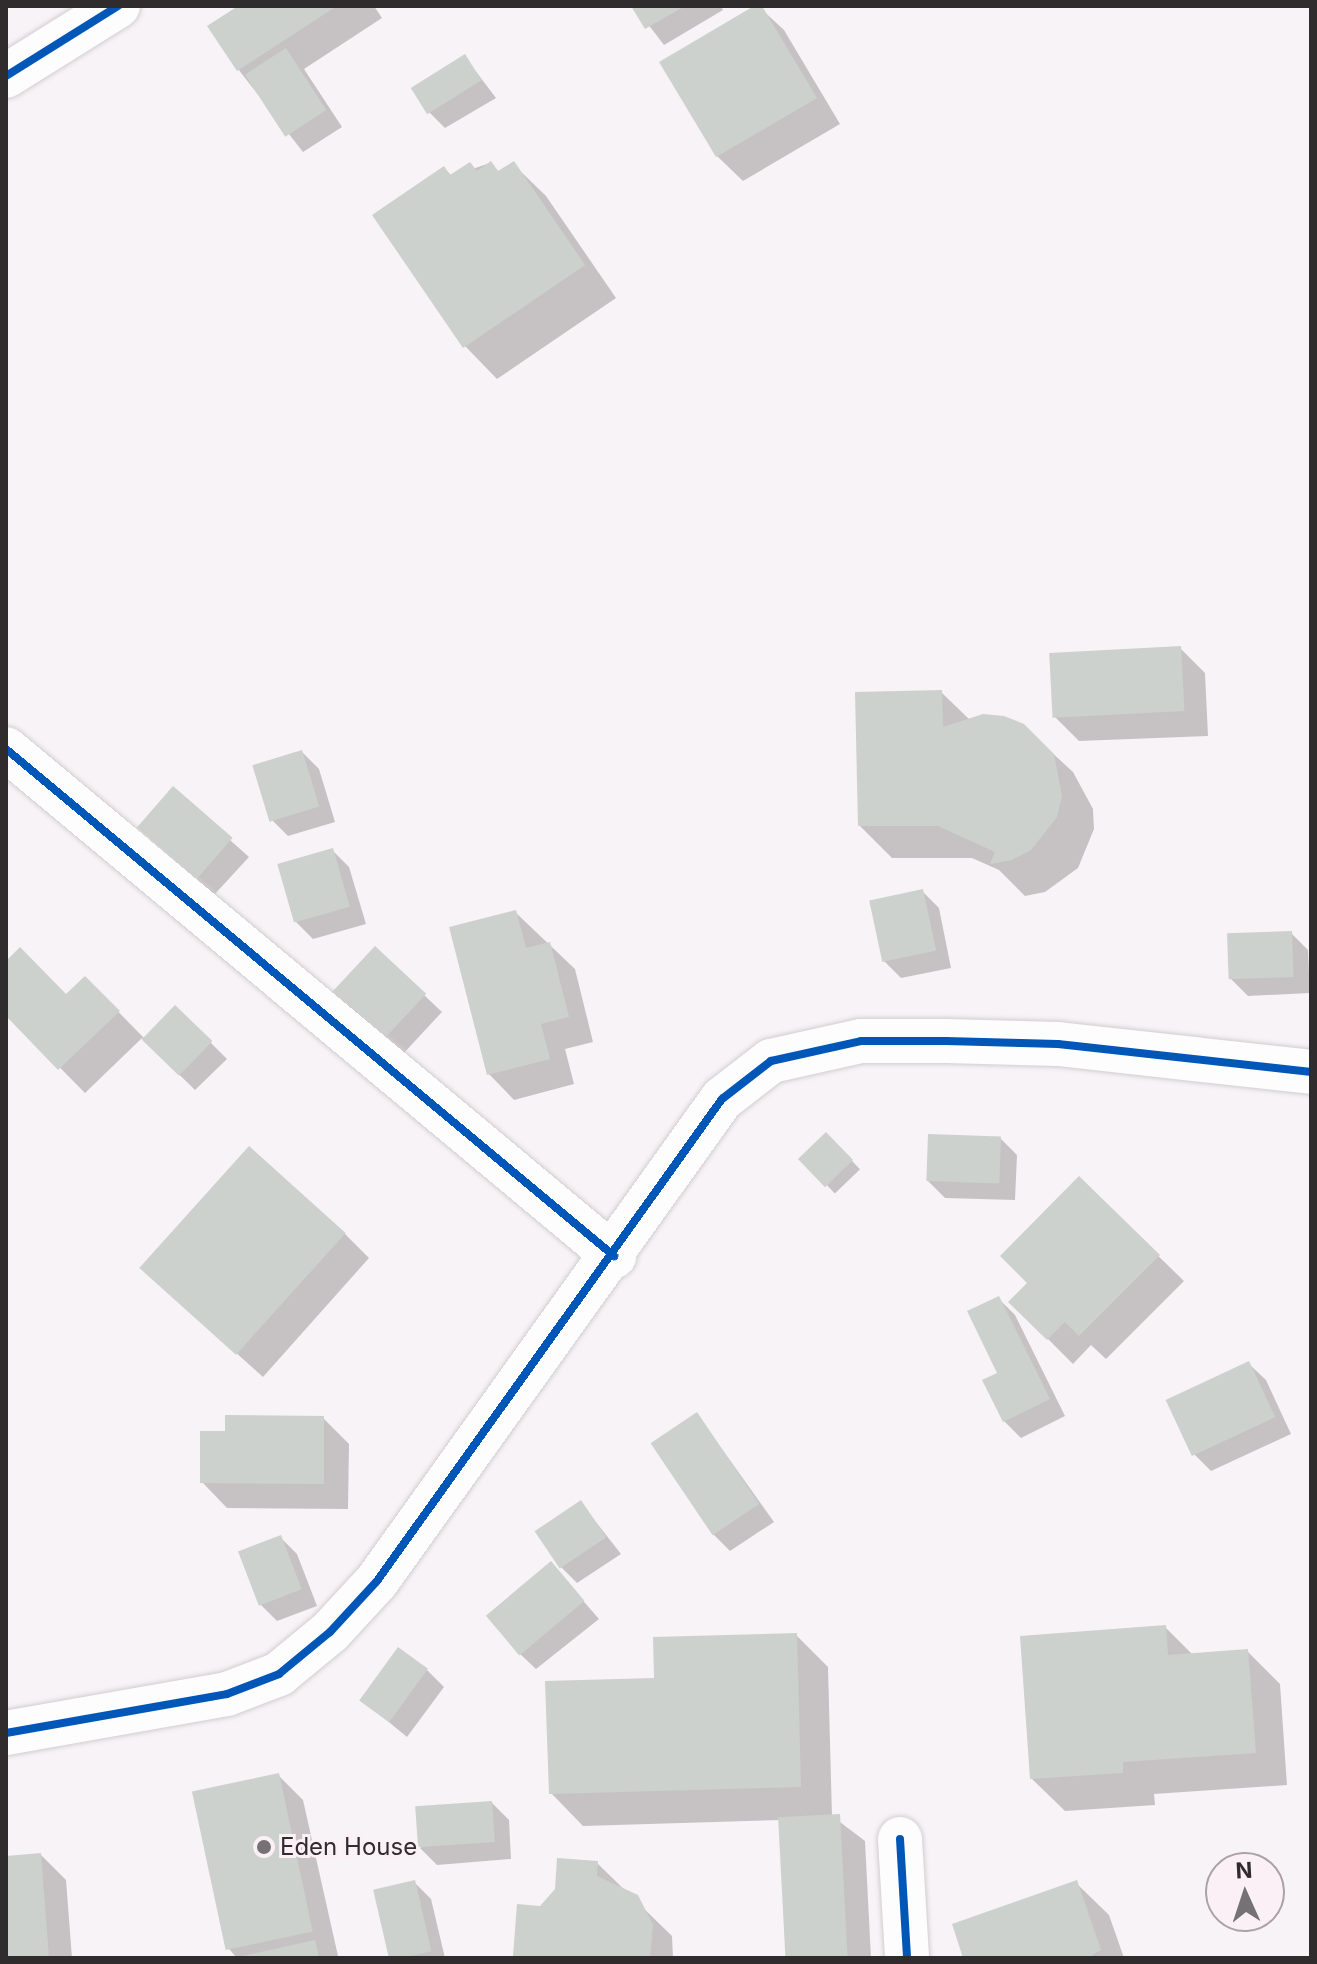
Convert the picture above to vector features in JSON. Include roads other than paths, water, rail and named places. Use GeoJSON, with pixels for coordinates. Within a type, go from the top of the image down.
{"type":"FeatureCollection","features":[{"type":"Feature","properties":{"kind":"street"},"geometry":{"type":"LineString","coordinates":[[6,76],[118,6]]}},
{"type":"Feature","properties":{"kind":"street"},"geometry":{"type":"LineString","coordinates":[[6,749],[614,1256]]}},
{"type":"Feature","properties":{"kind":"street"},"geometry":{"type":"LineString","coordinates":[[6,1733],[227,1694],[279,1674],[377,1581],[614,1256],[722,1099],[771,1061],[809,1048],[861,1041],[1058,1044],[1311,1072]]}},
{"type":"Feature","properties":{"kind":"street"},"geometry":{"type":"LineString","coordinates":[[900,1839],[907,1958]]}},
{"type":"Feature","properties":{"kind":"place","name":"Eden House"},"geometry":{"type":"Point","coordinates":[264,1847]}}]}
